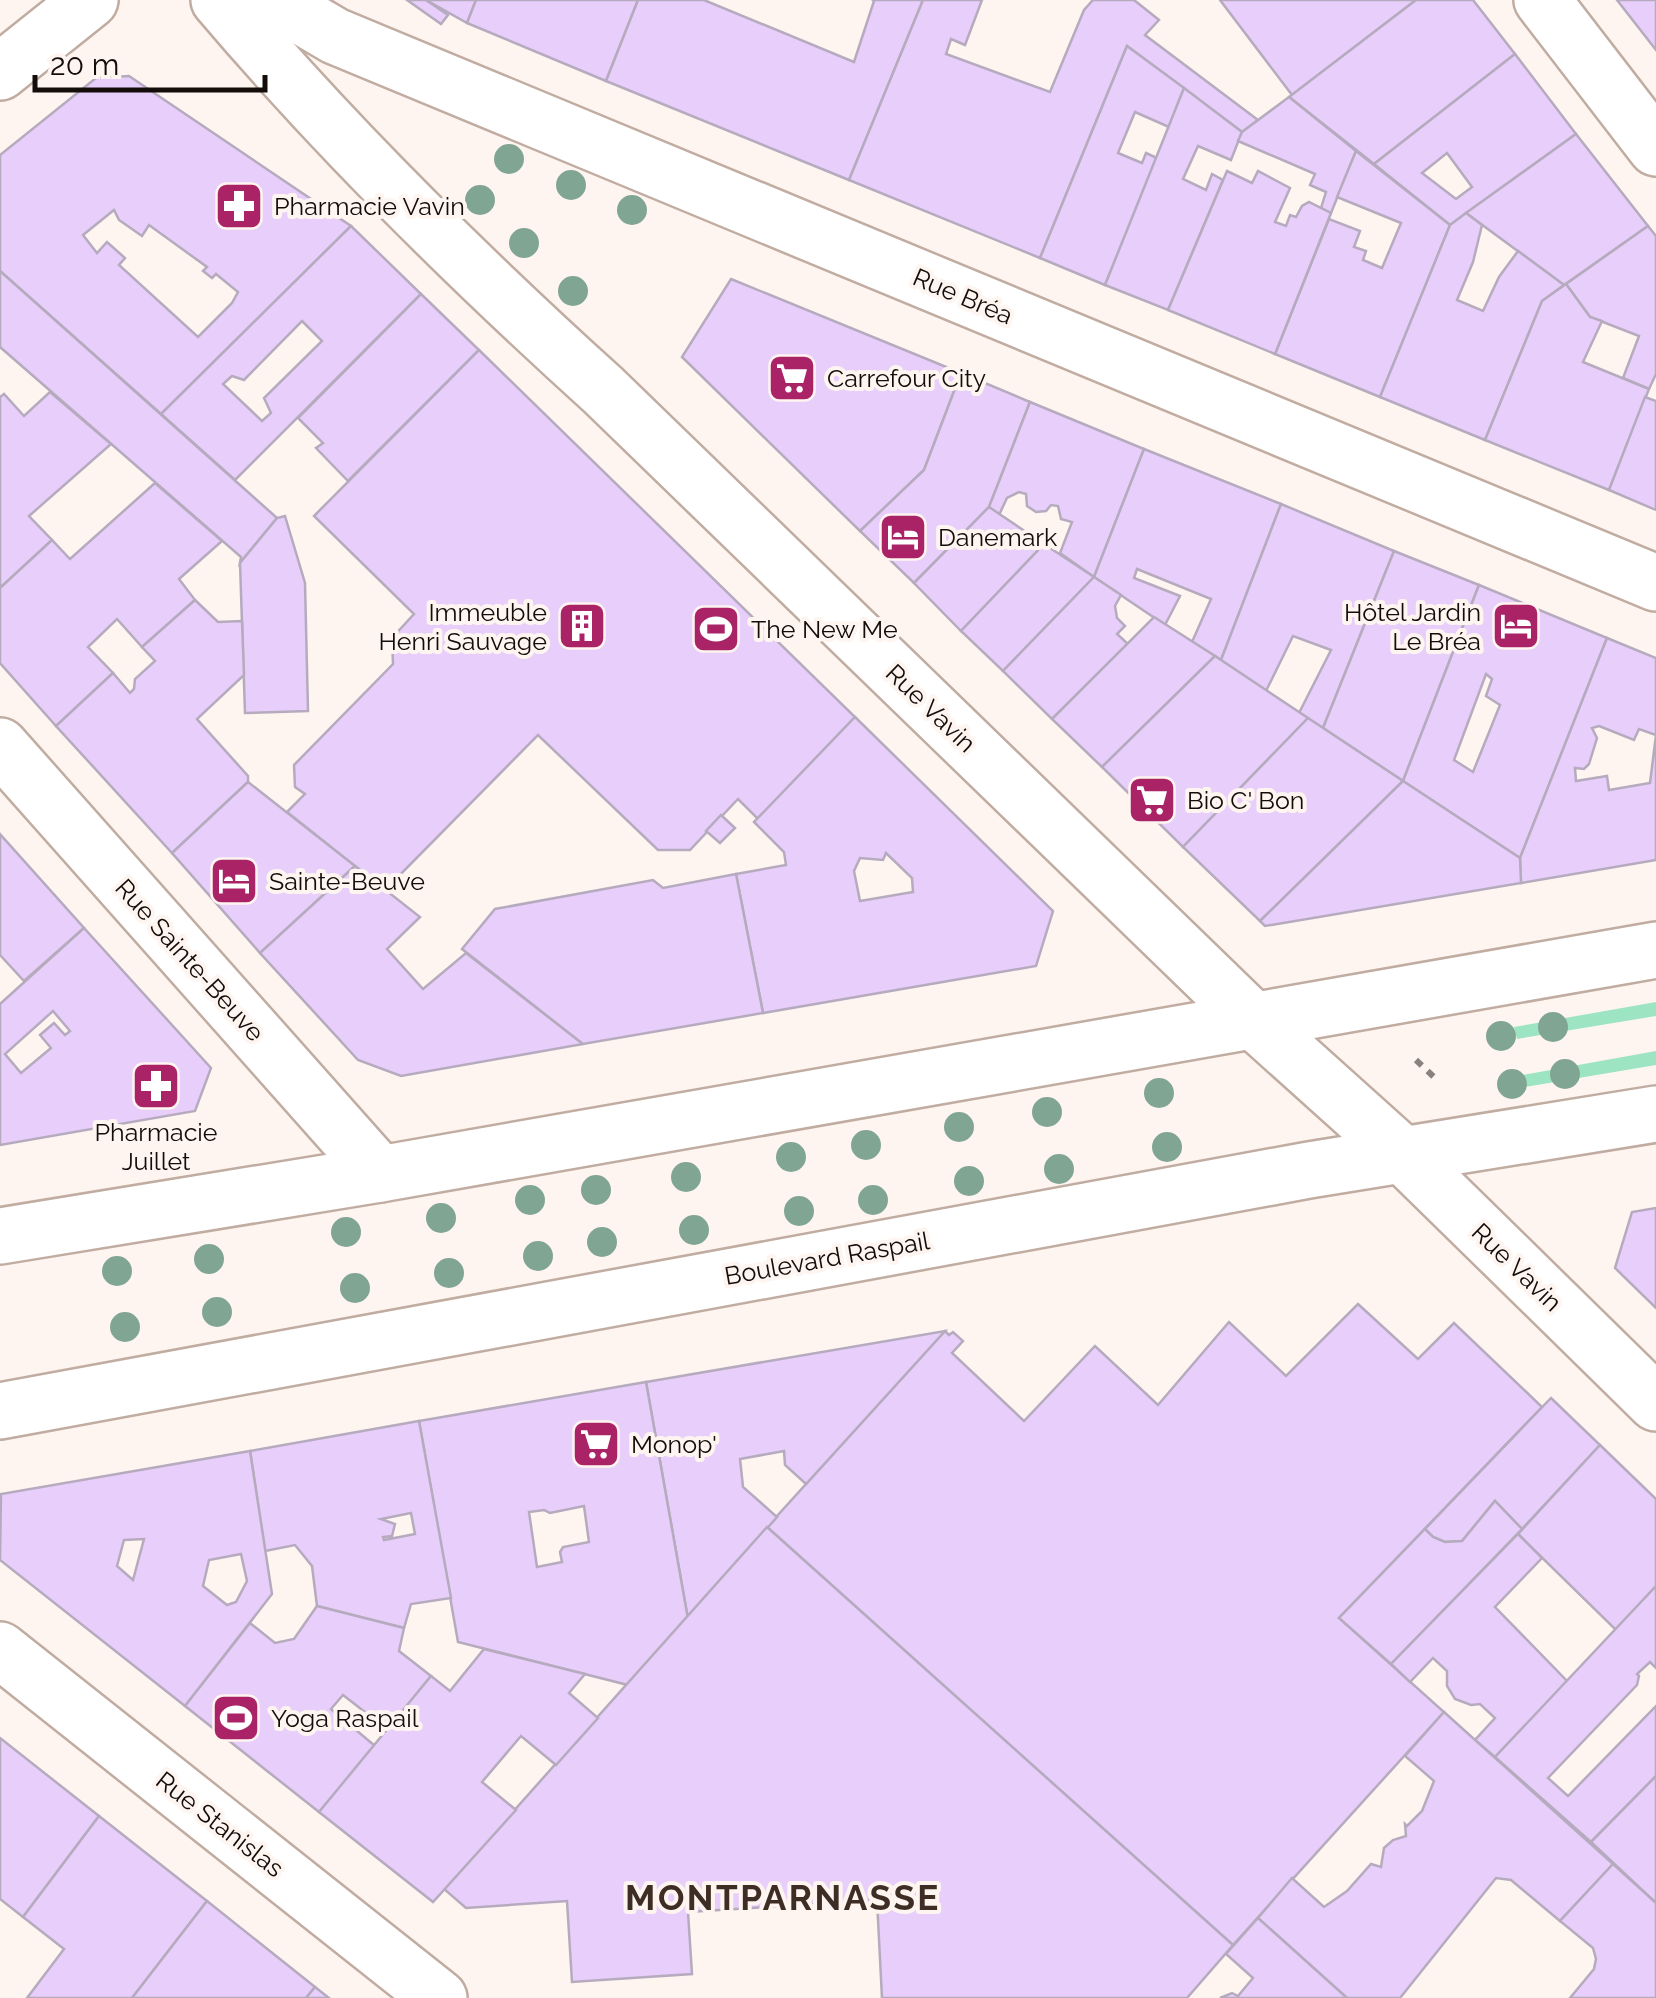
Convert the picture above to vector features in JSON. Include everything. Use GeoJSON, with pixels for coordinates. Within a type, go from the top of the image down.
{"type":"FeatureCollection","features":[{"type":"Feature","properties":{"kind":"street"},"geometry":{"type":"LineString","coordinates":[[0,72],[90,0]]}},
{"type":"Feature","properties":{"kind":"street","name":"Rue Vavin"},"geometry":{"type":"LineString","coordinates":[[219,0],[296,90],[524,318],[1254,1021],[1402,1154],[1656,1403]]}},
{"type":"Feature","properties":{"kind":"street","name":"Rue Bréa"},"geometry":{"type":"LineString","coordinates":[[274,0],[335,36],[1656,583]]}},
{"type":"Feature","properties":{"kind":"street"},"geometry":{"type":"LineString","coordinates":[[1542,0],[1656,148]]}},
{"type":"Feature","properties":{"kind":"street","name":"Rue Sainte-Beuve"},"geometry":{"type":"LineString","coordinates":[[0,746],[380,1174]]}},
{"type":"Feature","properties":{"kind":"street"},"geometry":{"type":"LineString","coordinates":[[0,1236],[380,1174],[1656,950]]}},
{"type":"Feature","properties":{"kind":"street","name":"Boulevard Raspail"},"geometry":{"type":"LineString","coordinates":[[0,1411],[1402,1154],[1656,1114]]}},
{"type":"Feature","properties":{"kind":"street","name":"Rue Stanislas"},"geometry":{"type":"LineString","coordinates":[[0,1650],[439,1998]]}},
{"type":"Feature","properties":{"kind":"green space"},"geometry":{"type":"Polygon","coordinates":[[[1656,1002],[1656,1016],[1517,1039],[1514,1027],[1656,1002]]]}},
{"type":"Feature","properties":{"kind":"green space"},"geometry":{"type":"Polygon","coordinates":[[[1656,1051],[1656,1065],[1525,1087],[1522,1075],[1656,1051]]]}},
{"type":"Feature","properties":{"kind":"building"},"geometry":{"type":"Polygon","coordinates":[[[407,0],[426,0],[448,15],[441,24],[407,0]]]}},
{"type":"Feature","properties":{"kind":"building"},"geometry":{"type":"Polygon","coordinates":[[[426,0],[476,0],[467,23],[426,0]]]}},
{"type":"Feature","properties":{"kind":"building"},"geometry":{"type":"Polygon","coordinates":[[[476,0],[638,0],[606,81],[467,23],[476,0]]]}},
{"type":"Feature","properties":{"kind":"building"},"geometry":{"type":"Polygon","coordinates":[[[638,0],[704,0],[854,62],[872,0],[923,0],[849,180],[606,81],[638,0]]]}},
{"type":"Feature","properties":{"kind":"building"},"geometry":{"type":"Polygon","coordinates":[[[923,0],[982,0],[965,45],[951,39],[946,54],[1050,92],[1084,10],[1093,0],[1134,0],[1159,20],[1145,35],[1258,120],[1242,132],[1127,46],[1040,258],[849,180],[923,0]]]}},
{"type":"Feature","properties":{"kind":"building"},"geometry":{"type":"Polygon","coordinates":[[[1220,0],[1416,0],[1292,95],[1220,0]]]}},
{"type":"Feature","properties":{"kind":"building"},"geometry":{"type":"Polygon","coordinates":[[[1416,0],[1473,0],[1515,54],[1374,164],[1289,97],[1416,0]]]}},
{"type":"Feature","properties":{"kind":"building"},"geometry":{"type":"Polygon","coordinates":[[[1617,0],[1656,0],[1656,50],[1617,0]]]}},
{"type":"Feature","properties":{"kind":"building"},"geometry":{"type":"Polygon","coordinates":[[[1127,46],[1184,88],[1169,127],[1135,112],[1118,153],[1142,163],[1146,153],[1157,158],[1105,285],[1040,258],[1127,46]]]}},
{"type":"Feature","properties":{"kind":"building"},"geometry":{"type":"Polygon","coordinates":[[[1515,54],[1576,134],[1450,225],[1374,164],[1515,54]],[[1447,153],[1422,173],[1456,199],[1472,187],[1447,153]]]}},
{"type":"Feature","properties":{"kind":"building"},"geometry":{"type":"Polygon","coordinates":[[[129,76],[351,226],[161,414],[0,271],[0,155],[96,78],[129,76]],[[114,210],[83,235],[97,253],[107,242],[125,258],[119,265],[198,337],[238,292],[216,274],[212,278],[203,271],[207,267],[149,225],[142,236],[119,220],[114,210]]]}},
{"type":"Feature","properties":{"kind":"building"},"geometry":{"type":"Polygon","coordinates":[[[1184,88],[1242,132],[1231,160],[1198,146],[1183,179],[1206,190],[1212,174],[1223,180],[1168,310],[1105,285],[1184,88]]]}},
{"type":"Feature","properties":{"kind":"building"},"geometry":{"type":"Polygon","coordinates":[[[1289,97],[1356,151],[1331,213],[1321,208],[1326,192],[1310,185],[1315,174],[1238,141],[1242,132],[1289,97]]]}},
{"type":"Feature","properties":{"kind":"building"},"geometry":{"type":"Polygon","coordinates":[[[1576,134],[1648,226],[1564,285],[1466,213],[1576,134]]]}},
{"type":"Feature","properties":{"kind":"building"},"geometry":{"type":"Polygon","coordinates":[[[1356,151],[1450,225],[1380,397],[1275,354],[1329,219],[1360,231],[1354,247],[1366,251],[1363,260],[1382,268],[1401,223],[1337,197],[1356,151]]]}},
{"type":"Feature","properties":{"kind":"building"},"geometry":{"type":"Polygon","coordinates":[[[1227,171],[1252,183],[1258,171],[1290,188],[1275,222],[1286,226],[1290,215],[1296,217],[1309,202],[1331,213],[1275,354],[1168,310],[1227,171]]]}},
{"type":"Feature","properties":{"kind":"building"},"geometry":{"type":"Polygon","coordinates":[[[1466,213],[1482,225],[1473,262],[1457,300],[1483,311],[1499,277],[1518,251],[1564,285],[1542,301],[1485,440],[1380,397],[1450,225],[1466,213]]]}},
{"type":"Feature","properties":{"kind":"building"},"geometry":{"type":"Polygon","coordinates":[[[351,226],[421,294],[235,480],[161,414],[351,226]],[[302,321],[244,380],[232,376],[223,384],[262,421],[271,413],[264,398],[322,341],[302,321]]]}},
{"type":"Feature","properties":{"kind":"building"},"geometry":{"type":"Polygon","coordinates":[[[1648,226],[1656,236],[1656,374],[1649,389],[1623,378],[1639,336],[1590,317],[1566,284],[1648,226]]]}},
{"type":"Feature","properties":{"kind":"building"},"geometry":{"type":"Polygon","coordinates":[[[0,271],[277,518],[240,563],[241,557],[0,347],[0,271]]]}},
{"type":"Feature","properties":{"kind":"building"},"geometry":{"type":"Polygon","coordinates":[[[731,279],[961,373],[924,470],[860,531],[682,357],[731,279]]]}},
{"type":"Feature","properties":{"kind":"building"},"geometry":{"type":"Polygon","coordinates":[[[1566,284],[1590,317],[1602,321],[1583,362],[1649,389],[1609,490],[1485,440],[1542,301],[1566,284]]]}},
{"type":"Feature","properties":{"kind":"building"},"geometry":{"type":"Polygon","coordinates":[[[421,294],[479,350],[348,481],[316,448],[323,443],[298,418],[421,294]]]}},
{"type":"Feature","properties":{"kind":"building","name":"Immeuble Henri Sauvage"},"geometry":{"type":"Polygon","coordinates":[[[479,350],[855,717],[758,819],[738,799],[690,850],[658,850],[538,735],[385,890],[287,812],[305,794],[295,787],[294,765],[393,664],[392,638],[414,614],[314,516],[479,350]]]}},
{"type":"Feature","properties":{"kind":"building"},"geometry":{"type":"Polygon","coordinates":[[[961,373],[1030,402],[989,507],[914,583],[860,531],[924,470],[961,373]]]}},
{"type":"Feature","properties":{"kind":"building"},"geometry":{"type":"Polygon","coordinates":[[[50,392],[111,444],[29,516],[52,540],[0,588],[0,397],[4,394],[24,416],[50,392]]]}},
{"type":"Feature","properties":{"kind":"building"},"geometry":{"type":"Polygon","coordinates":[[[1645,397],[1656,401],[1656,510],[1609,490],[1645,397]]]}},
{"type":"Feature","properties":{"kind":"building"},"geometry":{"type":"Polygon","coordinates":[[[1030,402],[1144,449],[1094,577],[1060,553],[1072,522],[1061,519],[1058,506],[1036,512],[1027,506],[1026,494],[1019,492],[1007,498],[999,515],[989,507],[1030,402]]]}},
{"type":"Feature","properties":{"kind":"building"},"geometry":{"type":"Polygon","coordinates":[[[1144,449],[1281,504],[1221,660],[1192,642],[1211,599],[1137,569],[1134,578],[1180,596],[1165,625],[1094,577],[1144,449]]]}},
{"type":"Feature","properties":{"kind":"building"},"geometry":{"type":"Polygon","coordinates":[[[155,483],[222,541],[179,579],[195,600],[142,647],[117,619],[88,647],[113,673],[56,726],[0,663],[0,588],[52,540],[70,559],[155,483]]]}},
{"type":"Feature","properties":{"kind":"building"},"geometry":{"type":"Polygon","coordinates":[[[1281,504],[1394,551],[1323,728],[1299,713],[1331,650],[1293,636],[1266,691],[1221,660],[1281,504]]]}},
{"type":"Feature","properties":{"kind":"building"},"geometry":{"type":"Polygon","coordinates":[[[989,507],[1044,544],[961,631],[914,583],[989,507]]]}},
{"type":"Feature","properties":{"kind":"building"},"geometry":{"type":"Polygon","coordinates":[[[285,516],[305,583],[308,711],[245,713],[240,563],[277,518],[285,516]]]}},
{"type":"Feature","properties":{"kind":"building"},"geometry":{"type":"Polygon","coordinates":[[[1044,544],[1094,577],[1003,671],[961,631],[1044,544]]]}},
{"type":"Feature","properties":{"kind":"building"},"geometry":{"type":"Polygon","coordinates":[[[1394,551],[1479,585],[1403,781],[1323,728],[1394,551]]]}},
{"type":"Feature","properties":{"kind":"building"},"geometry":{"type":"Polygon","coordinates":[[[1094,577],[1121,595],[1115,606],[1117,618],[1125,626],[1117,634],[1128,644],[1052,719],[1003,671],[1094,577]]]}},
{"type":"Feature","properties":{"kind":"building"},"geometry":{"type":"Polygon","coordinates":[[[1479,585],[1607,638],[1520,858],[1403,781],[1479,585]],[[1486,674],[1454,760],[1473,772],[1500,705],[1486,696],[1492,679],[1486,674]]]}},
{"type":"Feature","properties":{"kind":"building"},"geometry":{"type":"Polygon","coordinates":[[[195,600],[218,622],[242,621],[244,675],[197,719],[248,776],[248,782],[172,853],[56,726],[113,673],[130,693],[135,679],[155,661],[142,647],[195,600]]]}},
{"type":"Feature","properties":{"kind":"building"},"geometry":{"type":"Polygon","coordinates":[[[1154,617],[1215,656],[1102,767],[1052,719],[1154,617]]]}},
{"type":"Feature","properties":{"kind":"building"},"geometry":{"type":"Polygon","coordinates":[[[1607,638],[1656,658],[1656,735],[1656,860],[1521,883],[1520,858],[1607,638]],[[1599,726],[1592,728],[1597,738],[1589,764],[1584,769],[1575,768],[1576,781],[1607,776],[1609,790],[1650,783],[1656,735],[1639,729],[1634,740],[1599,726]]]}},
{"type":"Feature","properties":{"kind":"building"},"geometry":{"type":"Polygon","coordinates":[[[1215,656],[1308,718],[1183,847],[1102,767],[1215,656]]]}},
{"type":"Feature","properties":{"kind":"building"},"geometry":{"type":"Polygon","coordinates":[[[855,717],[1053,911],[1036,966],[763,1013],[736,874],[786,865],[784,852],[754,822],[855,717]],[[886,853],[883,860],[860,858],[854,871],[860,901],[913,892],[912,878],[886,853]]]}},
{"type":"Feature","properties":{"kind":"building"},"geometry":{"type":"Polygon","coordinates":[[[1308,718],[1403,781],[1260,921],[1183,847],[1308,718]]]}},
{"type":"Feature","properties":{"kind":"building"},"geometry":{"type":"Polygon","coordinates":[[[1403,781],[1520,858],[1521,883],[1265,926],[1260,921],[1403,781]]]}},
{"type":"Feature","properties":{"kind":"building"},"geometry":{"type":"Polygon","coordinates":[[[248,782],[355,866],[260,953],[172,853],[248,782]]]}},
{"type":"Feature","properties":{"kind":"building"},"geometry":{"type":"Polygon","coordinates":[[[721,815],[735,828],[720,843],[706,831],[721,815]]]}},
{"type":"Feature","properties":{"kind":"building"},"geometry":{"type":"Polygon","coordinates":[[[0,834],[84,928],[24,981],[0,955],[0,834]]]}},
{"type":"Feature","properties":{"kind":"building"},"geometry":{"type":"Polygon","coordinates":[[[355,866],[420,917],[387,949],[423,989],[466,953],[583,1044],[401,1076],[358,1060],[260,953],[355,866]]]}},
{"type":"Feature","properties":{"kind":"building"},"geometry":{"type":"Polygon","coordinates":[[[736,874],[763,1013],[583,1044],[462,949],[495,909],[653,880],[663,888],[736,874]]]}},
{"type":"Feature","properties":{"kind":"building"},"geometry":{"type":"Polygon","coordinates":[[[84,928],[211,1068],[195,1111],[0,1145],[0,1004],[84,928]],[[53,1011],[5,1054],[21,1073],[51,1048],[40,1035],[54,1023],[65,1035],[70,1031],[53,1011]]]}},
{"type":"Feature","properties":{"kind":"building"},"geometry":{"type":"Polygon","coordinates":[[[1656,1208],[1656,1308],[1615,1268],[1632,1212],[1656,1208]]]}},
{"type":"Feature","properties":{"kind":"building"},"geometry":{"type":"Polygon","coordinates":[[[1358,1304],[1418,1359],[1454,1323],[1542,1407],[1339,1618],[1444,1712],[1233,1945],[767,1527],[945,1331],[949,1335],[953,1332],[963,1341],[952,1353],[1024,1421],[1095,1346],[1158,1405],[1229,1322],[1286,1376],[1358,1304]]]}},
{"type":"Feature","properties":{"kind":"building"},"geometry":{"type":"Polygon","coordinates":[[[945,1331],[806,1484],[785,1465],[784,1451],[740,1459],[743,1487],[777,1517],[688,1619],[646,1382],[945,1331]]]}},
{"type":"Feature","properties":{"kind":"building"},"geometry":{"type":"Polygon","coordinates":[[[646,1382],[688,1619],[628,1685],[458,1642],[419,1421],[646,1382]],[[584,1506],[550,1513],[529,1512],[537,1567],[562,1562],[563,1547],[589,1542],[584,1506]]]}},
{"type":"Feature","properties":{"kind":"building"},"geometry":{"type":"Polygon","coordinates":[[[1551,1398],[1600,1445],[1522,1529],[1495,1501],[1462,1541],[1445,1542],[1433,1537],[1425,1529],[1551,1398]]]}},
{"type":"Feature","properties":{"kind":"building"},"geometry":{"type":"Polygon","coordinates":[[[419,1421],[451,1598],[411,1604],[404,1628],[317,1606],[312,1566],[295,1545],[265,1551],[250,1451],[419,1421]],[[411,1513],[381,1519],[395,1524],[392,1536],[383,1537],[384,1540],[415,1534],[411,1513]]]}},
{"type":"Feature","properties":{"kind":"building"},"geometry":{"type":"Polygon","coordinates":[[[1600,1445],[1656,1499],[1656,1586],[1616,1630],[1518,1534],[1600,1445]]]}},
{"type":"Feature","properties":{"kind":"building"},"geometry":{"type":"Polygon","coordinates":[[[250,1451],[272,1594],[185,1706],[0,1560],[1,1494],[250,1451]],[[144,1539],[124,1540],[117,1566],[133,1580],[144,1539]],[[241,1554],[209,1560],[203,1586],[227,1605],[236,1602],[247,1581],[241,1554]]]}},
{"type":"Feature","properties":{"kind":"building"},"geometry":{"type":"Polygon","coordinates":[[[1495,1501],[1522,1529],[1391,1664],[1339,1618],[1425,1529],[1445,1542],[1462,1541],[1495,1501]]]}},
{"type":"Feature","properties":{"kind":"building"},"geometry":{"type":"Polygon","coordinates":[[[767,1527],[1233,1945],[1187,1998],[882,1998],[877,1900],[688,1912],[692,1974],[572,1982],[567,1901],[466,1908],[444,1889],[767,1527]]]}},
{"type":"Feature","properties":{"kind":"building"},"geometry":{"type":"Polygon","coordinates":[[[1518,1534],[1542,1558],[1495,1607],[1568,1682],[1495,1757],[1475,1740],[1495,1718],[1480,1704],[1455,1699],[1447,1686],[1447,1671],[1433,1658],[1410,1682],[1391,1664],[1518,1534]]]}},
{"type":"Feature","properties":{"kind":"building"},"geometry":{"type":"Polygon","coordinates":[[[1656,1586],[1656,1668],[1650,1662],[1637,1674],[1637,1685],[1548,1778],[1568,1796],[1656,1706],[1656,1776],[1591,1842],[1495,1757],[1656,1586]]]}},
{"type":"Feature","properties":{"kind":"building"},"geometry":{"type":"Polygon","coordinates":[[[317,1606],[404,1628],[399,1651],[431,1676],[388,1730],[343,1695],[331,1709],[375,1746],[319,1812],[185,1706],[250,1623],[275,1643],[294,1639],[317,1606]]]}},
{"type":"Feature","properties":{"kind":"building"},"geometry":{"type":"Polygon","coordinates":[[[484,1649],[585,1674],[569,1693],[598,1718],[556,1765],[521,1736],[482,1782],[516,1810],[433,1902],[319,1812],[431,1676],[450,1691],[484,1649]]]}},
{"type":"Feature","properties":{"kind":"building"},"geometry":{"type":"Polygon","coordinates":[[[1444,1712],[1613,1864],[1560,1921],[1511,1880],[1496,1878],[1400,1998],[1347,1998],[1258,1918],[1292,1878],[1324,1907],[1347,1891],[1371,1864],[1381,1867],[1384,1848],[1406,1836],[1405,1824],[1422,1811],[1434,1781],[1405,1756],[1444,1712]]]}},
{"type":"Feature","properties":{"kind":"building"},"geometry":{"type":"Polygon","coordinates":[[[0,1738],[99,1816],[23,1917],[0,1899],[0,1738]]]}},
{"type":"Feature","properties":{"kind":"building"},"geometry":{"type":"Polygon","coordinates":[[[1656,1776],[1656,1903],[1591,1842],[1656,1776]]]}},
{"type":"Feature","properties":{"kind":"building"},"geometry":{"type":"Polygon","coordinates":[[[99,1816],[207,1901],[132,1998],[27,1998],[64,1949],[23,1917],[99,1816]]]}},
{"type":"Feature","properties":{"kind":"building"},"geometry":{"type":"Polygon","coordinates":[[[1613,1864],[1656,1903],[1656,1998],[1570,1998],[1594,1969],[1596,1959],[1593,1948],[1560,1921],[1613,1864]]]}},
{"type":"Feature","properties":{"kind":"building"},"geometry":{"type":"Polygon","coordinates":[[[207,1901],[315,1987],[306,1998],[132,1998],[207,1901]]]}},
{"type":"Feature","properties":{"kind":"building"},"geometry":{"type":"Polygon","coordinates":[[[1258,1918],[1347,1998],[1220,1998],[1232,1993],[1238,1996],[1253,1978],[1226,1954],[1258,1918]]]}},
{"type":"Feature","properties":{"kind":"building"},"geometry":{"type":"Polygon","coordinates":[[[315,1987],[329,1998],[306,1998],[315,1987]]]}},
{"type":"Feature","properties":{"kind":"place","name":"Pharmacie Vavin"},"geometry":{"type":"Point","coordinates":[239,206]}},
{"type":"Feature","properties":{"kind":"place","name":"Carrefour City"},"geometry":{"type":"Point","coordinates":[792,378]}},
{"type":"Feature","properties":{"kind":"place","name":"Danemark"},"geometry":{"type":"Point","coordinates":[903,537]}},
{"type":"Feature","properties":{"kind":"place","name":"Immeuble Henri Sauvage"},"geometry":{"type":"Point","coordinates":[582,626]}},
{"type":"Feature","properties":{"kind":"place","name":"Hôtel Jardin Le Bréa"},"geometry":{"type":"Point","coordinates":[1516,626]}},
{"type":"Feature","properties":{"kind":"place","name":"The New Me"},"geometry":{"type":"Point","coordinates":[716,629]}},
{"type":"Feature","properties":{"kind":"place","name":"Bio C' Bon"},"geometry":{"type":"Point","coordinates":[1152,800]}},
{"type":"Feature","properties":{"kind":"place","name":"Sainte-Beuve"},"geometry":{"type":"Point","coordinates":[234,881]}},
{"type":"Feature","properties":{"kind":"place","name":"Pharmacie Juillet"},"geometry":{"type":"Point","coordinates":[156,1086]}},
{"type":"Feature","properties":{"kind":"place","name":"Monop'"},"geometry":{"type":"Point","coordinates":[596,1444]}},
{"type":"Feature","properties":{"kind":"place","name":"Yoga Raspail"},"geometry":{"type":"Point","coordinates":[236,1718]}},
{"type":"Feature","properties":{"kind":"district","name":"MONTPARNASSE"},"geometry":{"type":"Point","coordinates":[783,1898]}}]}
